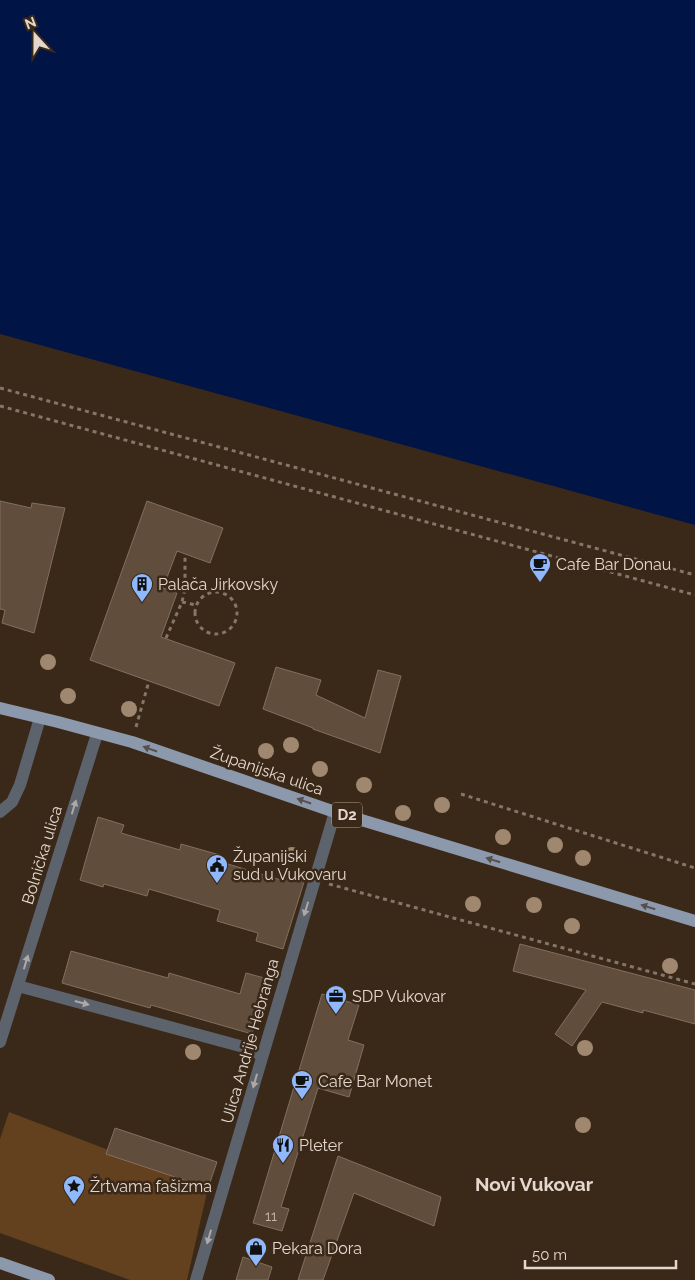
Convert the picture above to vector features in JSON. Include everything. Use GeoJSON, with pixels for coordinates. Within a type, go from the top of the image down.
{"type":"FeatureCollection","features":[{"type":"Feature","properties":{"kind":"main road","name":"Županijska ulica"},"geometry":{"type":"LineString","coordinates":[[0,708],[132,742],[335,812],[695,921]]}},
{"type":"Feature","properties":{"kind":"main road"},"geometry":{"type":"LineString","coordinates":[[0,1263],[49,1280]]}},
{"type":"Feature","properties":{"kind":"street"},"geometry":{"type":"LineString","coordinates":[[0,812],[12,802],[20,785],[40,718]]}},
{"type":"Feature","properties":{"kind":"street","name":"Bolnička ulica"},"geometry":{"type":"LineString","coordinates":[[0,1042],[97,734]]}},
{"type":"Feature","properties":{"kind":"street","name":"Ulica Andrije Hebranga"},"geometry":{"type":"LineString","coordinates":[[196,1280],[335,812]]}},
{"type":"Feature","properties":{"kind":"street"},"geometry":{"type":"LineString","coordinates":[[18,986],[240,1046],[262,1055]]}},
{"type":"Feature","properties":{"kind":"path"},"geometry":{"type":"LineString","coordinates":[[0,388],[695,575]]}},
{"type":"Feature","properties":{"kind":"path"},"geometry":{"type":"LineString","coordinates":[[0,406],[695,596]]}},
{"type":"Feature","properties":{"kind":"path"},"geometry":{"type":"LineString","coordinates":[[166,638],[182,602],[185,588],[185,554]]}},
{"type":"Feature","properties":{"kind":"path"},"geometry":{"type":"LineString","coordinates":[[208,593],[225,594],[232,599],[236,607],[237,616],[234,624],[227,631],[219,634],[210,633],[204,630],[195,619],[196,605],[200,598],[208,593]]}},
{"type":"Feature","properties":{"kind":"path"},"geometry":{"type":"LineString","coordinates":[[182,602],[196,605]]}},
{"type":"Feature","properties":{"kind":"path"},"geometry":{"type":"LineString","coordinates":[[132,742],[149,681]]}},
{"type":"Feature","properties":{"kind":"path"},"geometry":{"type":"LineString","coordinates":[[461,794],[695,868]]}},
{"type":"Feature","properties":{"kind":"path"},"geometry":{"type":"LineString","coordinates":[[314,880],[695,984]]}},
{"type":"Feature","properties":{"kind":"shaded area"},"geometry":{"type":"Polygon","coordinates":[[[0,0],[695,0],[695,525],[0,334],[0,0]]]}},
{"type":"Feature","properties":{"kind":"shaded area"},"geometry":{"type":"Polygon","coordinates":[[[9,1112],[208,1188],[187,1280],[130,1280],[0,1233],[0,1139],[9,1112]]]}},
{"type":"Feature","properties":{"kind":"building"},"geometry":{"type":"Polygon","coordinates":[[[0,501],[31,508],[32,503],[65,508],[34,633],[2,623],[5,610],[0,609],[0,501]]]}},
{"type":"Feature","properties":{"kind":"building","name":"Palača Jirkovsky"},"geometry":{"type":"Polygon","coordinates":[[[147,501],[223,528],[210,563],[177,551],[163,588],[177,593],[161,637],[235,663],[219,706],[90,660],[147,501]]]}},
{"type":"Feature","properties":{"kind":"building"},"geometry":{"type":"Polygon","coordinates":[[[276,667],[321,680],[316,695],[365,718],[378,670],[401,676],[380,753],[263,709],[276,667]]]}},
{"type":"Feature","properties":{"kind":"building","name":"Županijski sud u Vukovaru"},"geometry":{"type":"Polygon","coordinates":[[[98,817],[124,825],[121,833],[180,850],[181,844],[220,855],[218,861],[281,880],[282,875],[304,882],[283,949],[256,941],[258,933],[217,921],[220,910],[149,889],[147,896],[104,884],[103,887],[80,880],[98,817]]]}},
{"type":"Feature","properties":{"kind":"building"},"geometry":{"type":"Polygon","coordinates":[[[520,944],[695,990],[695,1024],[643,1010],[643,1013],[602,1002],[572,1046],[555,1034],[586,990],[513,971],[520,944]]]}},
{"type":"Feature","properties":{"kind":"building"},"geometry":{"type":"Polygon","coordinates":[[[71,951],[168,978],[169,973],[240,994],[246,973],[268,979],[252,1034],[151,1005],[150,1008],[62,983],[71,951]]]}},
{"type":"Feature","properties":{"kind":"building"},"geometry":{"type":"Polygon","coordinates":[[[322,994],[359,1005],[348,1040],[364,1045],[349,1097],[318,1088],[281,1207],[289,1209],[282,1231],[253,1223],[322,994]]]}},
{"type":"Feature","properties":{"kind":"building"},"geometry":{"type":"Polygon","coordinates":[[[115,1128],[217,1162],[208,1188],[106,1154],[115,1128]]]}},
{"type":"Feature","properties":{"kind":"building"},"geometry":{"type":"Polygon","coordinates":[[[338,1156],[441,1197],[434,1226],[354,1193],[323,1280],[298,1280],[338,1156]]]}},
{"type":"Feature","properties":{"kind":"building","name":"Pekara Dora"},"geometry":{"type":"Polygon","coordinates":[[[243,1257],[272,1267],[268,1280],[236,1280],[243,1257]]]}},
{"type":"Feature","properties":{"kind":"place","name":"Cafe Bar Donau"},"geometry":{"type":"Point","coordinates":[540,583]}},
{"type":"Feature","properties":{"kind":"place","name":"Palača Jirkovsky"},"geometry":{"type":"Point","coordinates":[142,603]}},
{"type":"Feature","properties":{"kind":"place","name":"Županijski sud u Vukovaru"},"geometry":{"type":"Point","coordinates":[217,884]}},
{"type":"Feature","properties":{"kind":"place","name":"SDP Vukovar"},"geometry":{"type":"Point","coordinates":[336,1015]}},
{"type":"Feature","properties":{"kind":"place","name":"Cafe Bar Monet"},"geometry":{"type":"Point","coordinates":[302,1100]}},
{"type":"Feature","properties":{"kind":"place","name":"Pleter"},"geometry":{"type":"Point","coordinates":[283,1164]}},
{"type":"Feature","properties":{"kind":"place","name":"Žrtvama fašizma"},"geometry":{"type":"Point","coordinates":[74,1205]}},
{"type":"Feature","properties":{"kind":"place","name":"Pekara Dora"},"geometry":{"type":"Point","coordinates":[256,1267]}},
{"type":"Feature","properties":{"kind":"district","name":"Novi Vukovar"},"geometry":{"type":"Point","coordinates":[534,1184]}}]}
